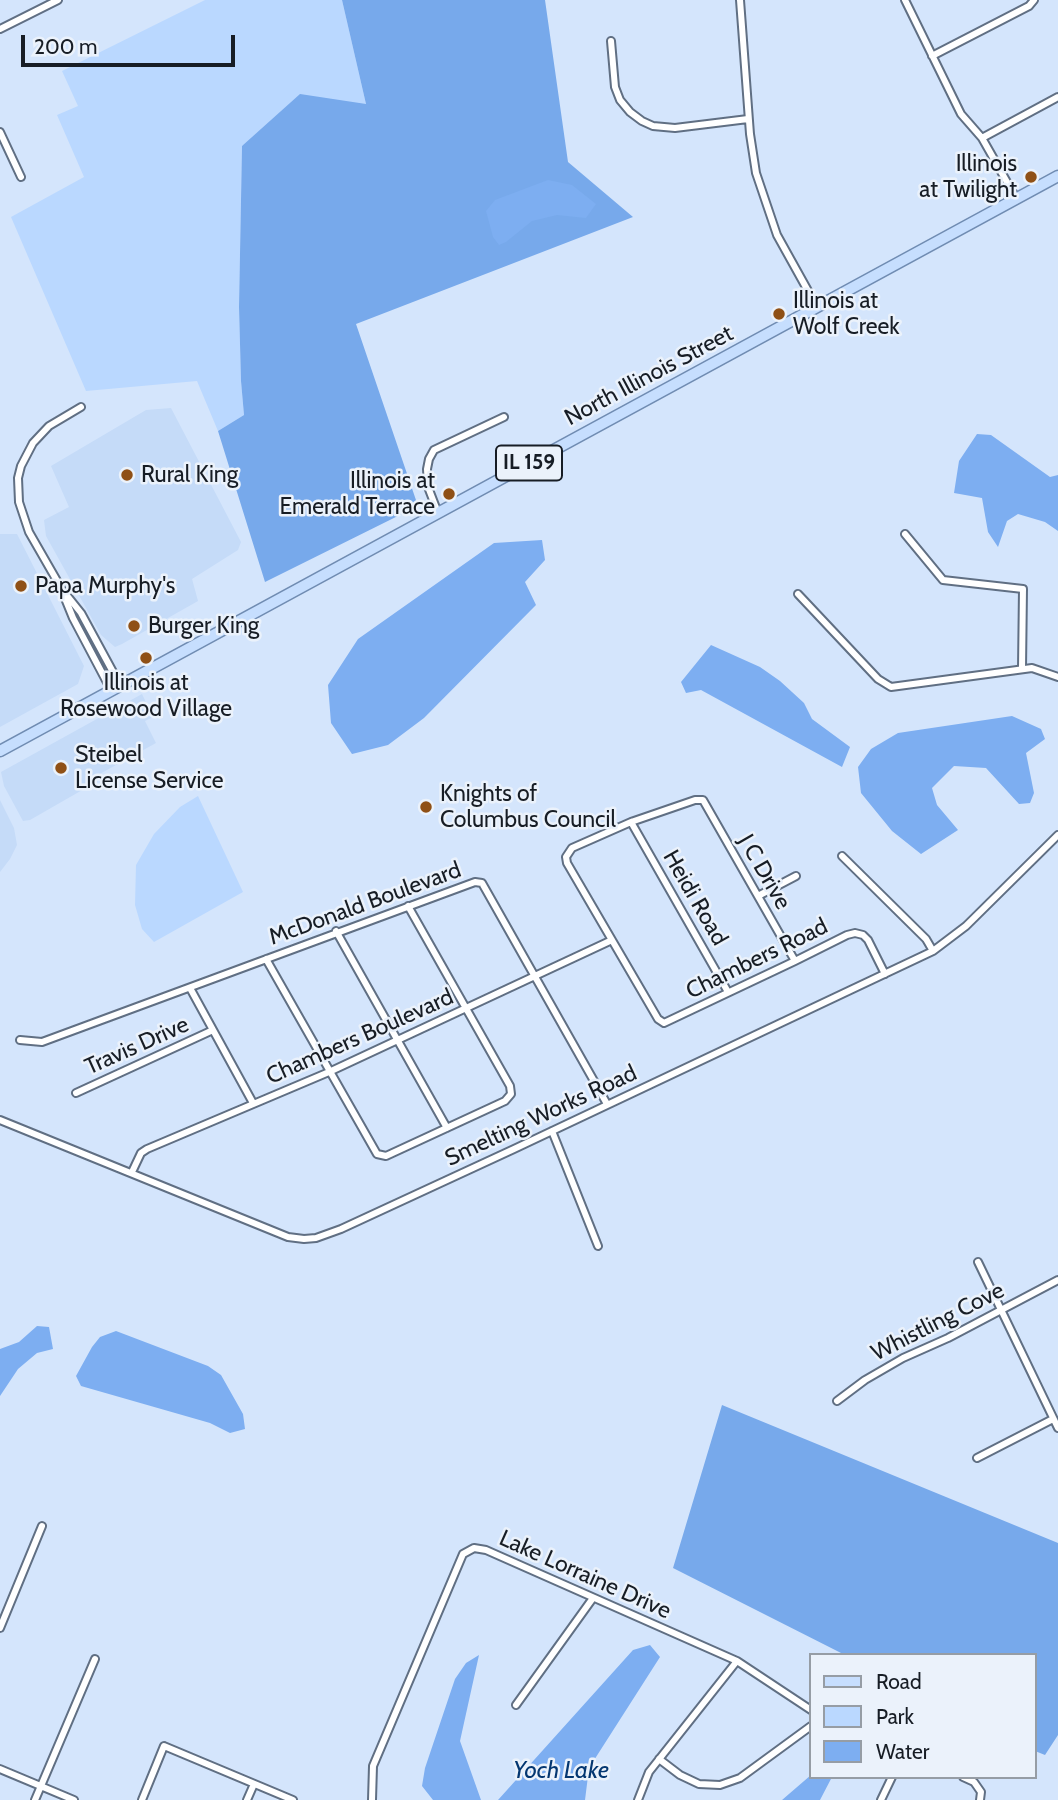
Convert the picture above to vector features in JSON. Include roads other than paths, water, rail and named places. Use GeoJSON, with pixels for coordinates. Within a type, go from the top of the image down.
{"type":"FeatureCollection","features":[{"type":"Feature","properties":{"kind":"main road","name":"North Illinois Street"},"geometry":{"type":"LineString","coordinates":[[0,751],[1058,176]]}},
{"type":"Feature","properties":{"kind":"street"},"geometry":{"type":"LineString","coordinates":[[0,29],[58,0]]}},
{"type":"Feature","properties":{"kind":"street"},"geometry":{"type":"LineString","coordinates":[[740,0],[748,118],[756,173],[764,202],[780,241],[817,307]]}},
{"type":"Feature","properties":{"kind":"street"},"geometry":{"type":"LineString","coordinates":[[905,0],[961,114],[982,138],[1016,198]]}},
{"type":"Feature","properties":{"kind":"street"},"geometry":{"type":"LineString","coordinates":[[932,56],[1029,6],[1034,0]]}},
{"type":"Feature","properties":{"kind":"street"},"geometry":{"type":"LineString","coordinates":[[611,41],[615,87],[620,100],[642,121],[653,126],[675,128],[748,118]]}},
{"type":"Feature","properties":{"kind":"street"},"geometry":{"type":"LineString","coordinates":[[982,138],[1058,97]]}},
{"type":"Feature","properties":{"kind":"street"},"geometry":{"type":"LineString","coordinates":[[1,136],[21,177]]}},
{"type":"Feature","properties":{"kind":"street"},"geometry":{"type":"LineString","coordinates":[[81,407],[39,435],[26,455],[18,478],[19,502],[23,517],[60,586],[73,618],[116,688]]}},
{"type":"Feature","properties":{"kind":"street"},"geometry":{"type":"LineString","coordinates":[[438,513],[428,488],[426,469],[434,450],[504,417]]}},
{"type":"Feature","properties":{"kind":"street"},"geometry":{"type":"LineString","coordinates":[[905,534],[943,580],[1023,589],[1022,668]]}},
{"type":"Feature","properties":{"kind":"street"},"geometry":{"type":"LineString","coordinates":[[797,594],[878,679],[891,687],[1022,668],[1032,668],[1058,677]]}},
{"type":"Feature","properties":{"kind":"street","name":"J C Drive"},"geometry":{"type":"LineString","coordinates":[[631,822],[695,800],[703,800],[795,961]]}},
{"type":"Feature","properties":{"kind":"street"},"geometry":{"type":"LineString","coordinates":[[612,940],[566,857],[572,848],[631,822]]}},
{"type":"Feature","properties":{"kind":"street","name":"Heidi Road"},"geometry":{"type":"LineString","coordinates":[[631,822],[729,992]]}},
{"type":"Feature","properties":{"kind":"street","name":"Smelting Works Road"},"geometry":{"type":"LineString","coordinates":[[0,1120],[288,1237],[304,1239],[341,1229],[933,951],[965,926],[1058,835]]}},
{"type":"Feature","properties":{"kind":"street"},"geometry":{"type":"LineString","coordinates":[[842,856],[926,939],[933,951]]}},
{"type":"Feature","properties":{"kind":"street"},"geometry":{"type":"LineString","coordinates":[[758,896],[796,876]]}},
{"type":"Feature","properties":{"kind":"street","name":"McDonald Boulevard"},"geometry":{"type":"LineString","coordinates":[[20,1040],[42,1042],[475,881],[482,883],[607,1104]]}},
{"type":"Feature","properties":{"kind":"street"},"geometry":{"type":"LineString","coordinates":[[266,959],[377,1154],[386,1156],[505,1101],[511,1094],[510,1086],[408,906]]}},
{"type":"Feature","properties":{"kind":"street"},"geometry":{"type":"LineString","coordinates":[[336,932],[447,1128]]}},
{"type":"Feature","properties":{"kind":"street","name":"Chambers Road"},"geometry":{"type":"LineString","coordinates":[[612,940],[658,1019],[664,1023],[855,933],[868,940],[885,974]]}},
{"type":"Feature","properties":{"kind":"street","name":"Chambers Boulevard"},"geometry":{"type":"LineString","coordinates":[[132,1172],[141,1153],[147,1149],[330,1072],[612,940]]}},
{"type":"Feature","properties":{"kind":"street"},"geometry":{"type":"LineString","coordinates":[[190,988],[253,1103]]}},
{"type":"Feature","properties":{"kind":"street","name":"Travis Drive"},"geometry":{"type":"LineString","coordinates":[[76,1093],[213,1030]]}},
{"type":"Feature","properties":{"kind":"street"},"geometry":{"type":"LineString","coordinates":[[552,1131],[598,1246]]}},
{"type":"Feature","properties":{"kind":"street"},"geometry":{"type":"LineString","coordinates":[[978,1262],[1058,1428]]}},
{"type":"Feature","properties":{"kind":"street","name":"Whistling Cove"},"geometry":{"type":"LineString","coordinates":[[837,1401],[865,1380],[1058,1280]]}},
{"type":"Feature","properties":{"kind":"street"},"geometry":{"type":"LineString","coordinates":[[977,1458],[1053,1419]]}},
{"type":"Feature","properties":{"kind":"street"},"geometry":{"type":"LineString","coordinates":[[0,1628],[42,1526]]}},
{"type":"Feature","properties":{"kind":"street","name":"Lake Lorraine Drive"},"geometry":{"type":"LineString","coordinates":[[372,1800],[373,1766],[463,1554],[474,1548],[486,1550],[737,1661],[810,1709]]}},
{"type":"Feature","properties":{"kind":"street"},"geometry":{"type":"LineString","coordinates":[[516,1705],[593,1598]]}},
{"type":"Feature","properties":{"kind":"street"},"geometry":{"type":"LineString","coordinates":[[35,1800],[95,1659]]}},
{"type":"Feature","properties":{"kind":"street"},"geometry":{"type":"LineString","coordinates":[[638,1800],[649,1772],[737,1661]]}},
{"type":"Feature","properties":{"kind":"street"},"geometry":{"type":"LineString","coordinates":[[659,1759],[681,1776],[699,1784],[720,1785],[740,1778],[810,1727]]}},
{"type":"Feature","properties":{"kind":"street"},"geometry":{"type":"LineString","coordinates":[[142,1800],[164,1746],[293,1800]]}},
{"type":"Feature","properties":{"kind":"street"},"geometry":{"type":"LineString","coordinates":[[0,1769],[74,1800]]}},
{"type":"Feature","properties":{"kind":"street"},"geometry":{"type":"LineString","coordinates":[[881,1800],[891,1779]]}},
{"type":"Feature","properties":{"kind":"street"},"geometry":{"type":"LineString","coordinates":[[967,1779],[974,1782],[981,1792],[980,1800]]}},
{"type":"Feature","properties":{"kind":"street"},"geometry":{"type":"LineString","coordinates":[[247,1800],[254,1784]]}},
{"type":"Feature","properties":{"kind":"water"},"geometry":{"type":"Polygon","coordinates":[[[548,180],[572,185],[596,204],[586,218],[557,215],[532,221],[499,245],[493,237],[486,211],[495,200],[548,180]]]}},
{"type":"Feature","properties":{"kind":"water"},"geometry":{"type":"Polygon","coordinates":[[[977,434],[991,435],[1050,477],[1058,475],[1058,531],[1045,522],[1018,514],[1007,521],[998,547],[988,532],[982,498],[954,493],[959,461],[977,434]]]}},
{"type":"Feature","properties":{"kind":"water"},"geometry":{"type":"Polygon","coordinates":[[[542,540],[545,560],[525,582],[536,605],[424,718],[388,745],[352,754],[331,723],[328,685],[358,639],[494,543],[542,540]]]}},
{"type":"Feature","properties":{"kind":"water"},"geometry":{"type":"Polygon","coordinates":[[[711,645],[760,667],[804,703],[812,719],[850,747],[842,767],[701,690],[686,693],[681,682],[711,645]]]}},
{"type":"Feature","properties":{"kind":"water"},"geometry":{"type":"Polygon","coordinates":[[[1012,716],[1041,729],[1045,739],[1026,753],[1034,793],[1030,803],[1019,804],[986,768],[954,766],[932,788],[937,805],[958,830],[921,854],[892,831],[861,793],[858,767],[871,749],[898,733],[1012,716]]]}},
{"type":"Feature","properties":{"kind":"water"},"geometry":{"type":"Polygon","coordinates":[[[37,1326],[49,1327],[53,1349],[37,1353],[18,1369],[0,1396],[0,1349],[19,1342],[37,1326]]]}},
{"type":"Feature","properties":{"kind":"water"},"geometry":{"type":"Polygon","coordinates":[[[116,1331],[208,1366],[221,1375],[243,1414],[245,1429],[230,1433],[210,1423],[81,1386],[76,1376],[92,1347],[100,1337],[116,1331]]]}},
{"type":"Feature","properties":{"kind":"water","name":"Yoch Lake"},"geometry":{"type":"Polygon","coordinates":[[[650,1645],[660,1657],[589,1768],[585,1800],[498,1800],[633,1650],[650,1645]]]}},
{"type":"Feature","properties":{"kind":"water","name":"Yoch Lake"},"geometry":{"type":"Polygon","coordinates":[[[479,1655],[460,1741],[481,1800],[433,1800],[422,1786],[425,1768],[455,1679],[466,1663],[479,1655]]]}},
{"type":"Feature","properties":{"kind":"water"},"geometry":{"type":"Polygon","coordinates":[[[810,1776],[810,1779],[831,1779],[820,1800],[782,1800],[810,1776]]]}},
{"type":"Feature","properties":{"kind":"place","name":"Illinois at Twilight"},"geometry":{"type":"Point","coordinates":[1031,177]}},
{"type":"Feature","properties":{"kind":"place","name":"Illinois at Wolf Creek"},"geometry":{"type":"Point","coordinates":[779,314]}},
{"type":"Feature","properties":{"kind":"place","name":"Rural King"},"geometry":{"type":"Point","coordinates":[127,475]}},
{"type":"Feature","properties":{"kind":"place","name":"Illinois at Emerald Terrace"},"geometry":{"type":"Point","coordinates":[449,494]}},
{"type":"Feature","properties":{"kind":"place","name":"Papa Murphy's"},"geometry":{"type":"Point","coordinates":[21,586]}},
{"type":"Feature","properties":{"kind":"place","name":"Burger King"},"geometry":{"type":"Point","coordinates":[134,626]}},
{"type":"Feature","properties":{"kind":"place","name":"Illinois at Rosewood Village"},"geometry":{"type":"Point","coordinates":[146,658]}},
{"type":"Feature","properties":{"kind":"place","name":"Steibel License Service"},"geometry":{"type":"Point","coordinates":[61,768]}},
{"type":"Feature","properties":{"kind":"place","name":"Knights of Columbus Council"},"geometry":{"type":"Point","coordinates":[426,807]}}]}
